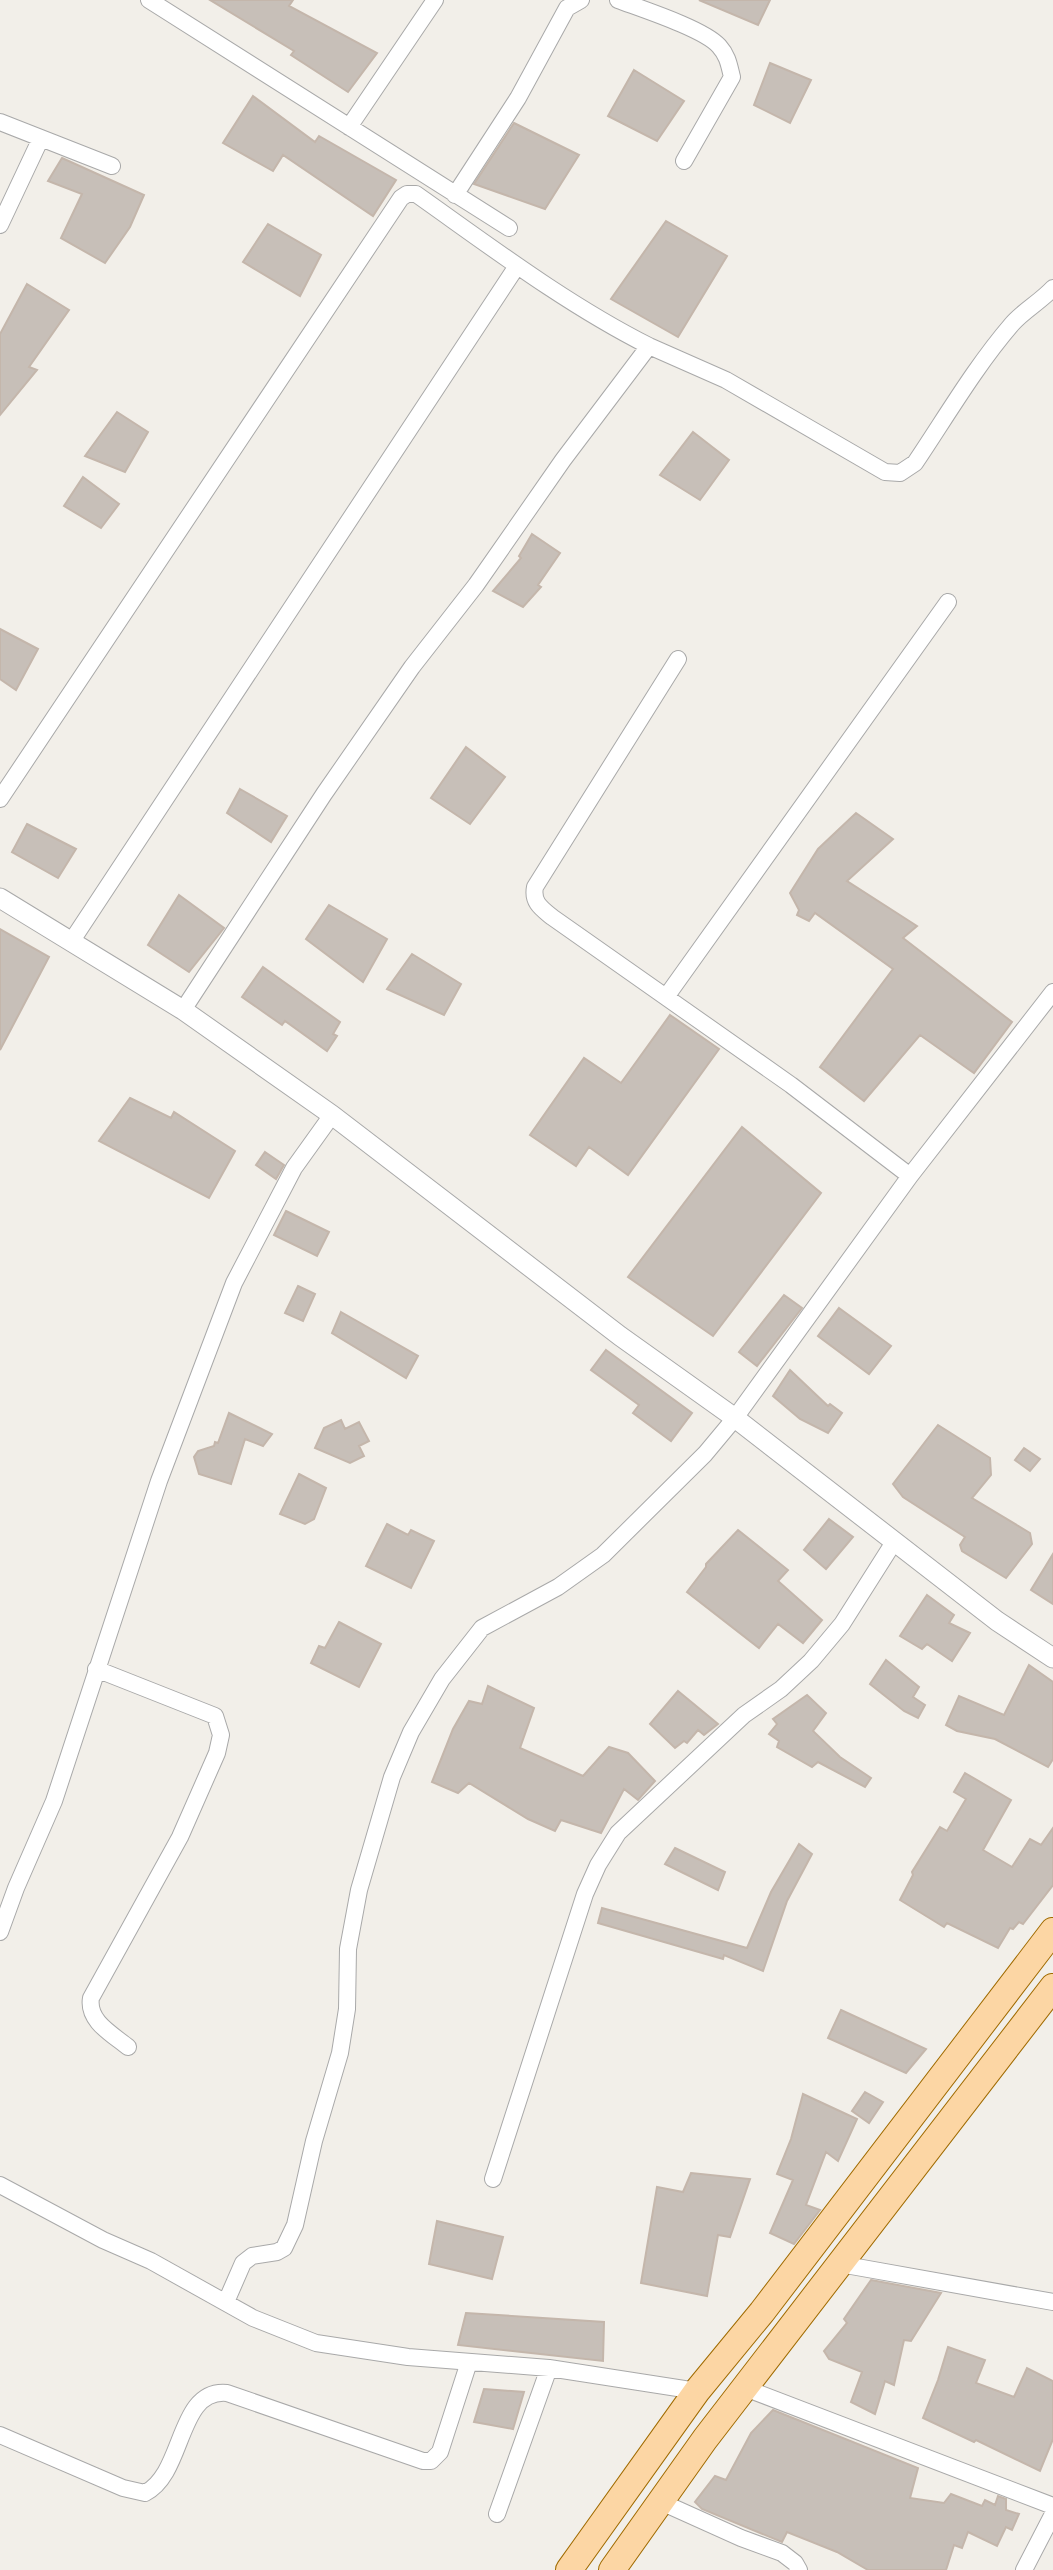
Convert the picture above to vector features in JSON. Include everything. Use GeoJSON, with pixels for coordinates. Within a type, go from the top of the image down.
{"type":"FeatureCollection","features":[{"type":"Feature","properties":{"kind":"main road"},"geometry":{"type":"LineString","coordinates":[[569,2570],[697,2391],[762,2312],[1053,1931]]}},
{"type":"Feature","properties":{"kind":"main road"},"geometry":{"type":"LineString","coordinates":[[612,2570],[745,2388],[1053,1987]]}},
{"type":"Feature","properties":{"kind":"street"},"geometry":{"type":"LineString","coordinates":[[149,0],[509,228]]}},
{"type":"Feature","properties":{"kind":"street"},"geometry":{"type":"LineString","coordinates":[[349,127],[435,0]]}},
{"type":"Feature","properties":{"kind":"street"},"geometry":{"type":"LineString","coordinates":[[455,195],[518,98],[567,8],[581,0]]}},
{"type":"Feature","properties":{"kind":"street"},"geometry":{"type":"LineString","coordinates":[[618,0],[694,31],[717,43],[728,57],[732,76],[684,161]]}},
{"type":"Feature","properties":{"kind":"street"},"geometry":{"type":"LineString","coordinates":[[0,122],[112,166]]}},
{"type":"Feature","properties":{"kind":"street"},"geometry":{"type":"LineString","coordinates":[[0,225],[41,138]]}},
{"type":"Feature","properties":{"kind":"street"},"geometry":{"type":"LineString","coordinates":[[0,799],[401,198],[407,194],[416,194],[517,266],[621,332],[726,380],[885,472],[900,473],[915,463],[993,347],[1014,322],[1053,288]]}},
{"type":"Feature","properties":{"kind":"street"},"geometry":{"type":"LineString","coordinates":[[71,942],[517,266]]}},
{"type":"Feature","properties":{"kind":"street"},"geometry":{"type":"LineString","coordinates":[[183,1010],[324,794],[412,667],[476,585],[563,460],[649,346]]}},
{"type":"Feature","properties":{"kind":"street"},"geometry":{"type":"LineString","coordinates":[[666,997],[948,602]]}},
{"type":"Feature","properties":{"kind":"street"},"geometry":{"type":"LineString","coordinates":[[678,659],[535,887],[533,895],[539,906],[552,917],[791,1085],[911,1176]]}},
{"type":"Feature","properties":{"kind":"street"},"geometry":{"type":"LineString","coordinates":[[0,898],[183,1010],[332,1115],[620,1336],[735,1418],[997,1621],[1053,1658]]}},
{"type":"Feature","properties":{"kind":"street"},"geometry":{"type":"LineString","coordinates":[[226,2302],[243,2263],[252,2256],[277,2252],[284,2248],[295,2225],[314,2141],[340,2053],[347,2009],[348,1949],[359,1890],[391,1777],[411,1732],[442,1679],[482,1628],[558,1587],[603,1555],[705,1454],[735,1418],[911,1176],[1053,992]]}},
{"type":"Feature","properties":{"kind":"street"},"geometry":{"type":"LineString","coordinates":[[0,1933],[16,1888],[54,1801],[159,1481],[234,1283],[294,1168],[332,1115]]}},
{"type":"Feature","properties":{"kind":"street"},"geometry":{"type":"LineString","coordinates":[[493,2179],[585,1894],[618,1833],[744,1715],[781,1689],[811,1661],[842,1624],[894,1542]]}},
{"type":"Feature","properties":{"kind":"street"},"geometry":{"type":"LineString","coordinates":[[96,1669],[215,1716],[221,1735],[217,1753],[180,1837],[91,1997],[89,2007],[96,2021],[128,2047]]}},
{"type":"Feature","properties":{"kind":"street"},"geometry":{"type":"LineString","coordinates":[[0,2185],[103,2240],[151,2261],[253,2318],[316,2343],[369,2352],[549,2368],[697,2391]]}},
{"type":"Feature","properties":{"kind":"street"},"geometry":{"type":"LineString","coordinates":[[840,2264],[1053,2302]]}},
{"type":"Feature","properties":{"kind":"street"},"geometry":{"type":"LineString","coordinates":[[0,2435],[123,2488],[145,2493],[170,2465],[195,2407],[203,2398],[215,2392],[227,2393],[423,2461],[431,2461],[440,2452],[469,2362]]}},
{"type":"Feature","properties":{"kind":"street"},"geometry":{"type":"LineString","coordinates":[[496,2514],[549,2368]]}},
{"type":"Feature","properties":{"kind":"street"},"geometry":{"type":"LineString","coordinates":[[745,2388],[1053,2506]]}},
{"type":"Feature","properties":{"kind":"street"},"geometry":{"type":"LineString","coordinates":[[661,2502],[741,2538],[782,2553],[795,2563],[799,2570]]}},
{"type":"Feature","properties":{"kind":"street"},"geometry":{"type":"LineString","coordinates":[[1024,2570],[1053,2514]]}},
{"type":"Feature","properties":{"kind":"building"},"geometry":{"type":"Polygon","coordinates":[[[210,0],[293,0],[289,6],[377,53],[348,92],[291,55],[294,51],[210,0]]]}},
{"type":"Feature","properties":{"kind":"building"},"geometry":{"type":"Polygon","coordinates":[[[699,0],[770,0],[758,25],[699,0]]]}},
{"type":"Feature","properties":{"kind":"building"},"geometry":{"type":"Polygon","coordinates":[[[770,63],[811,80],[790,123],[754,105],[770,63]]]}},
{"type":"Feature","properties":{"kind":"building"},"geometry":{"type":"Polygon","coordinates":[[[634,70],[684,101],[657,141],[608,116],[634,70]]]}},
{"type":"Feature","properties":{"kind":"building"},"geometry":{"type":"Polygon","coordinates":[[[253,96],[315,142],[319,136],[396,180],[373,216],[283,155],[273,171],[223,143],[253,96]]]}},
{"type":"Feature","properties":{"kind":"building"},"geometry":{"type":"Polygon","coordinates":[[[514,123],[579,155],[545,209],[474,184],[514,123]]]}},
{"type":"Feature","properties":{"kind":"building"},"geometry":{"type":"Polygon","coordinates":[[[62,158],[144,195],[130,227],[105,263],[61,238],[82,194],[48,181],[62,158]]]}},
{"type":"Feature","properties":{"kind":"building"},"geometry":{"type":"Polygon","coordinates":[[[666,221],[727,256],[678,337],[611,299],[666,221]]]}},
{"type":"Feature","properties":{"kind":"building"},"geometry":{"type":"Polygon","coordinates":[[[268,224],[321,255],[300,296],[243,262],[268,224]]]}},
{"type":"Feature","properties":{"kind":"building"},"geometry":{"type":"Polygon","coordinates":[[[27,284],[69,310],[29,367],[37,370],[0,415],[0,334],[27,284]]]}},
{"type":"Feature","properties":{"kind":"building"},"geometry":{"type":"Polygon","coordinates":[[[117,412],[148,432],[125,472],[85,456],[117,412]]]}},
{"type":"Feature","properties":{"kind":"building"},"geometry":{"type":"Polygon","coordinates":[[[693,432],[729,460],[700,500],[660,475],[693,432]]]}},
{"type":"Feature","properties":{"kind":"building"},"geometry":{"type":"Polygon","coordinates":[[[83,477],[119,504],[101,528],[64,506],[83,477]]]}},
{"type":"Feature","properties":{"kind":"building"},"geometry":{"type":"Polygon","coordinates":[[[532,534],[560,553],[538,585],[541,587],[523,607],[493,591],[521,558],[519,556],[532,534]]]}},
{"type":"Feature","properties":{"kind":"building"},"geometry":{"type":"Polygon","coordinates":[[[0,629],[38,649],[16,690],[0,679],[0,629]]]}},
{"type":"Feature","properties":{"kind":"building"},"geometry":{"type":"Polygon","coordinates":[[[466,747],[505,777],[470,824],[431,798],[466,747]]]}},
{"type":"Feature","properties":{"kind":"building"},"geometry":{"type":"Polygon","coordinates":[[[240,789],[287,816],[271,842],[227,813],[240,789]]]}},
{"type":"Feature","properties":{"kind":"building"},"geometry":{"type":"Polygon","coordinates":[[[856,813],[893,839],[847,881],[917,926],[903,938],[1012,1022],[974,1073],[920,1035],[864,1101],[820,1067],[893,969],[815,913],[809,921],[797,915],[799,910],[790,893],[818,849],[856,813]]]}},
{"type":"Feature","properties":{"kind":"building"},"geometry":{"type":"Polygon","coordinates":[[[27,824],[76,849],[58,878],[12,852],[27,824]]]}},
{"type":"Feature","properties":{"kind":"building"},"geometry":{"type":"Polygon","coordinates":[[[179,895],[224,928],[189,972],[148,945],[179,895]]]}},
{"type":"Feature","properties":{"kind":"building"},"geometry":{"type":"Polygon","coordinates":[[[329,905],[387,939],[363,982],[306,939],[329,905]]]}},
{"type":"Feature","properties":{"kind":"building"},"geometry":{"type":"Polygon","coordinates":[[[0,929],[49,957],[0,1050],[0,929]]]}},
{"type":"Feature","properties":{"kind":"building"},"geometry":{"type":"Polygon","coordinates":[[[412,954],[461,984],[444,1015],[387,989],[412,954]]]}},
{"type":"Feature","properties":{"kind":"building"},"geometry":{"type":"Polygon","coordinates":[[[263,967],[340,1022],[333,1034],[337,1036],[327,1051],[285,1021],[282,1025],[242,997],[263,967]]]}},
{"type":"Feature","properties":{"kind":"building"},"geometry":{"type":"Polygon","coordinates":[[[670,1015],[719,1049],[628,1175],[589,1147],[576,1166],[530,1135],[584,1058],[621,1083],[670,1015]]]}},
{"type":"Feature","properties":{"kind":"building"},"geometry":{"type":"Polygon","coordinates":[[[130,1098],[171,1118],[174,1112],[235,1151],[209,1198],[99,1141],[130,1098]]]}},
{"type":"Feature","properties":{"kind":"building"},"geometry":{"type":"Polygon","coordinates":[[[742,1127],[821,1193],[713,1336],[628,1277],[742,1127]]]}},
{"type":"Feature","properties":{"kind":"building"},"geometry":{"type":"Polygon","coordinates":[[[265,1152],[284,1165],[276,1179],[256,1165],[265,1152]]]}},
{"type":"Feature","properties":{"kind":"building"},"geometry":{"type":"Polygon","coordinates":[[[286,1211],[329,1232],[317,1256],[274,1235],[286,1211]]]}},
{"type":"Feature","properties":{"kind":"building"},"geometry":{"type":"Polygon","coordinates":[[[298,1286],[315,1294],[303,1321],[285,1313],[298,1286]]]}},
{"type":"Feature","properties":{"kind":"building"},"geometry":{"type":"Polygon","coordinates":[[[784,1295],[802,1308],[757,1366],[739,1352],[784,1295]]]}},
{"type":"Feature","properties":{"kind":"building"},"geometry":{"type":"Polygon","coordinates":[[[839,1308],[891,1346],[869,1374],[818,1336],[839,1308]]]}},
{"type":"Feature","properties":{"kind":"building"},"geometry":{"type":"Polygon","coordinates":[[[341,1312],[418,1356],[406,1378],[332,1333],[341,1312]]]}},
{"type":"Feature","properties":{"kind":"building"},"geometry":{"type":"Polygon","coordinates":[[[606,1350],[692,1413],[671,1441],[633,1413],[639,1405],[591,1370],[606,1350]]]}},
{"type":"Feature","properties":{"kind":"building"},"geometry":{"type":"Polygon","coordinates":[[[790,1370],[828,1406],[830,1404],[842,1413],[828,1433],[800,1419],[773,1396],[790,1370]]]}},
{"type":"Feature","properties":{"kind":"building"},"geometry":{"type":"Polygon","coordinates":[[[229,1413],[272,1434],[263,1446],[245,1439],[231,1484],[199,1474],[194,1457],[198,1451],[218,1443],[229,1413]]]}},
{"type":"Feature","properties":{"kind":"building"},"geometry":{"type":"Polygon","coordinates":[[[341,1420],[345,1429],[359,1422],[369,1441],[359,1446],[364,1456],[350,1463],[315,1448],[324,1428],[341,1420]]]}},
{"type":"Feature","properties":{"kind":"building"},"geometry":{"type":"Polygon","coordinates":[[[938,1425],[990,1458],[991,1475],[972,1498],[1030,1533],[1032,1544],[1006,1578],[962,1551],[960,1545],[965,1537],[903,1497],[893,1484],[938,1425]]]}},
{"type":"Feature","properties":{"kind":"building"},"geometry":{"type":"Polygon","coordinates":[[[1024,1448],[1040,1459],[1030,1471],[1015,1460],[1024,1448]]]}},
{"type":"Feature","properties":{"kind":"building"},"geometry":{"type":"Polygon","coordinates":[[[299,1474],[326,1488],[314,1519],[305,1524],[280,1514],[299,1474]]]}},
{"type":"Feature","properties":{"kind":"building"},"geometry":{"type":"Polygon","coordinates":[[[829,1519],[853,1537],[826,1569],[804,1550],[829,1519]]]}},
{"type":"Feature","properties":{"kind":"building"},"geometry":{"type":"Polygon","coordinates":[[[387,1524],[408,1535],[411,1530],[434,1541],[411,1588],[366,1566],[387,1524]]]}},
{"type":"Feature","properties":{"kind":"building"},"geometry":{"type":"Polygon","coordinates":[[[738,1530],[788,1570],[778,1581],[822,1620],[803,1643],[778,1624],[759,1648],[687,1592],[706,1564],[738,1530]]]}},
{"type":"Feature","properties":{"kind":"building"},"geometry":{"type":"Polygon","coordinates":[[[1053,1554],[1053,1604],[1031,1590],[1053,1554]]]}},
{"type":"Feature","properties":{"kind":"building"},"geometry":{"type":"Polygon","coordinates":[[[927,1595],[954,1615],[949,1623],[970,1633],[952,1661],[927,1644],[922,1649],[900,1636],[927,1595]]]}},
{"type":"Feature","properties":{"kind":"building"},"geometry":{"type":"Polygon","coordinates":[[[339,1622],[381,1644],[359,1687],[311,1663],[319,1646],[325,1648],[339,1622]]]}},
{"type":"Feature","properties":{"kind":"building"},"geometry":{"type":"Polygon","coordinates":[[[886,1660],[919,1687],[913,1697],[925,1705],[918,1718],[904,1711],[870,1684],[886,1660]]]}},
{"type":"Feature","properties":{"kind":"building"},"geometry":{"type":"Polygon","coordinates":[[[1029,1665],[1053,1682],[1053,1759],[1048,1767],[995,1739],[957,1731],[946,1725],[959,1696],[1004,1715],[1029,1665]]]}},
{"type":"Feature","properties":{"kind":"building"},"geometry":{"type":"Polygon","coordinates":[[[488,1686],[534,1708],[520,1748],[583,1776],[609,1747],[628,1753],[655,1781],[638,1800],[624,1789],[601,1833],[561,1820],[555,1831],[528,1819],[469,1783],[458,1793],[432,1782],[453,1729],[469,1701],[482,1704],[488,1686]]]}},
{"type":"Feature","properties":{"kind":"building"},"geometry":{"type":"Polygon","coordinates":[[[678,1691],[718,1724],[704,1735],[698,1730],[687,1743],[684,1741],[675,1748],[650,1724],[678,1691]]]}},
{"type":"Feature","properties":{"kind":"building"},"geometry":{"type":"Polygon","coordinates":[[[807,1695],[826,1713],[813,1731],[840,1757],[871,1778],[865,1787],[818,1762],[812,1767],[777,1747],[779,1741],[769,1734],[777,1724],[773,1719],[807,1695]]]}},
{"type":"Feature","properties":{"kind":"building"},"geometry":{"type":"Polygon","coordinates":[[[965,1773],[1011,1800],[983,1850],[1012,1867],[1030,1839],[1041,1845],[1053,1828],[1053,1885],[1023,1924],[1019,1922],[1013,1929],[1010,1928],[998,1948],[947,1923],[944,1927],[900,1900],[913,1875],[912,1872],[940,1827],[947,1831],[966,1799],[954,1792],[965,1773]]]}},
{"type":"Feature","properties":{"kind":"building"},"geometry":{"type":"Polygon","coordinates":[[[799,1844],[812,1854],[787,1901],[763,1971],[724,1955],[723,1959],[598,1923],[602,1908],[747,1948],[771,1892],[799,1844]]]}},
{"type":"Feature","properties":{"kind":"building"},"geometry":{"type":"Polygon","coordinates":[[[675,1848],[725,1872],[718,1890],[665,1864],[675,1848]]]}},
{"type":"Feature","properties":{"kind":"building"},"geometry":{"type":"Polygon","coordinates":[[[841,2010],[926,2049],[906,2073],[828,2038],[841,2010]]]}},
{"type":"Feature","properties":{"kind":"building"},"geometry":{"type":"Polygon","coordinates":[[[865,2092],[883,2102],[869,2123],[852,2111],[865,2092]]]}},
{"type":"Feature","properties":{"kind":"building"},"geometry":{"type":"Polygon","coordinates":[[[803,2094],[857,2119],[838,2161],[826,2152],[806,2205],[820,2210],[794,2244],[770,2233],[793,2180],[777,2174],[791,2139],[803,2094]]]}},
{"type":"Feature","properties":{"kind":"building"},"geometry":{"type":"Polygon","coordinates":[[[691,2173],[750,2179],[730,2237],[718,2235],[707,2296],[641,2283],[657,2187],[683,2192],[691,2173]]]}},
{"type":"Feature","properties":{"kind":"building"},"geometry":{"type":"Polygon","coordinates":[[[437,2221],[503,2237],[492,2279],[429,2264],[437,2221]]]}},
{"type":"Feature","properties":{"kind":"building"},"geometry":{"type":"Polygon","coordinates":[[[871,2280],[941,2293],[911,2341],[904,2340],[894,2385],[885,2381],[875,2414],[851,2402],[862,2372],[829,2359],[824,2351],[847,2323],[844,2319],[871,2280]]]}},
{"type":"Feature","properties":{"kind":"building"},"geometry":{"type":"Polygon","coordinates":[[[466,2313],[604,2322],[603,2361],[458,2345],[466,2313]]]}},
{"type":"Feature","properties":{"kind":"building"},"geometry":{"type":"Polygon","coordinates":[[[948,2347],[985,2360],[976,2383],[1014,2397],[1027,2368],[1053,2381],[1053,2439],[1040,2471],[923,2418],[948,2347]]]}},
{"type":"Feature","properties":{"kind":"building"},"geometry":{"type":"Polygon","coordinates":[[[484,2389],[524,2392],[513,2429],[474,2422],[484,2389]]]}},
{"type":"Feature","properties":{"kind":"building"},"geometry":{"type":"Polygon","coordinates":[[[773,2410],[918,2468],[910,2498],[944,2503],[951,2494],[982,2506],[985,2500],[995,2505],[998,2496],[1006,2499],[1006,2510],[1019,2514],[1012,2530],[1006,2527],[997,2546],[968,2532],[962,2548],[954,2545],[946,2570],[868,2570],[837,2552],[787,2532],[782,2542],[702,2509],[695,2502],[715,2476],[726,2480],[751,2433],[773,2410]]]}}]}
